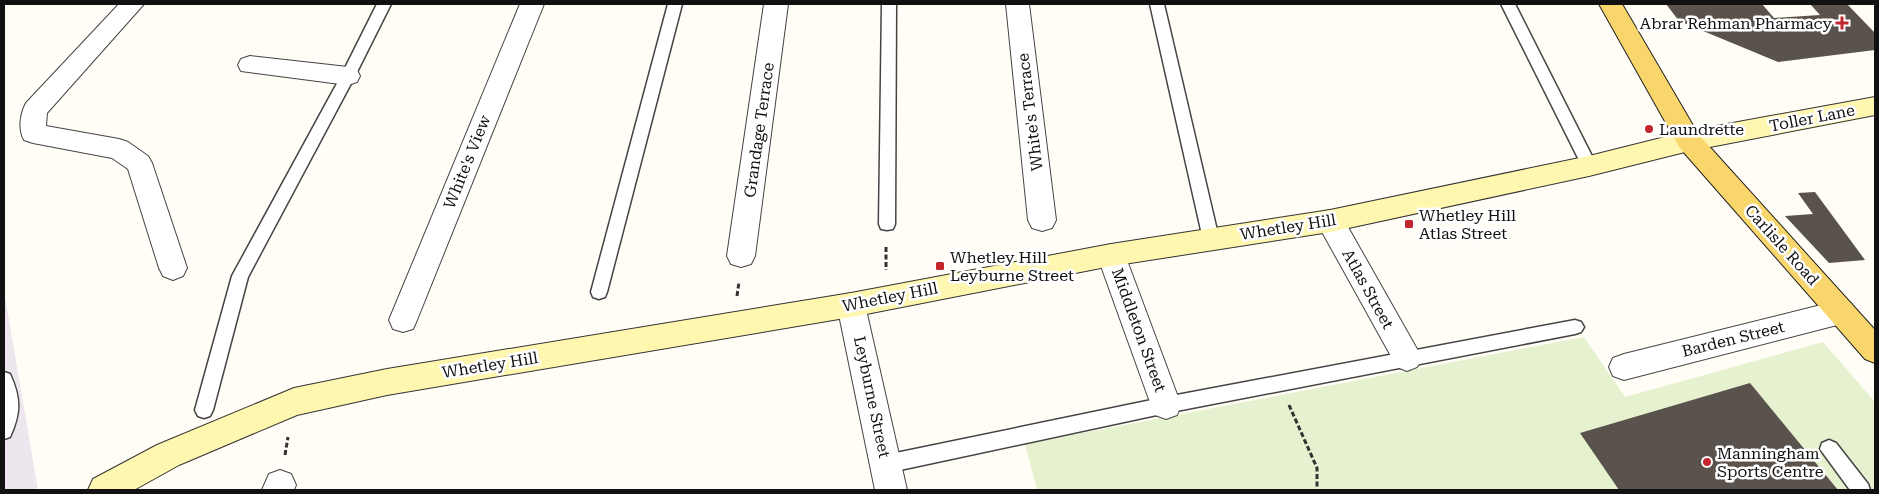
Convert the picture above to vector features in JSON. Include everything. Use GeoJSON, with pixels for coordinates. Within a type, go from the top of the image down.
{"type":"FeatureCollection","features":[{"type":"Feature","properties":{"kind":"main road","name":"Carlisle Road"},"geometry":{"type":"LineString","coordinates":[[1611,4],[1689,141],[1875,350]]}},
{"type":"Feature","properties":{"kind":"main road","name":"Toller Lane"},"geometry":{"type":"LineString","coordinates":[[1689,141],[1875,106]]}},
{"type":"Feature","properties":{"kind":"main road","name":"Whetley Hill"},"geometry":{"type":"LineString","coordinates":[[104,490],[168,455],[294,402],[387,382],[851,305],[1111,255],[1330,221],[1589,166],[1689,141]]}},
{"type":"Feature","properties":{"kind":"street"},"geometry":{"type":"LineString","coordinates":[[132,4],[35,110],[33,134],[119,149],[139,163],[173,268]]}},
{"type":"Feature","properties":{"kind":"street","name":"White's View"},"geometry":{"type":"LineString","coordinates":[[403,320],[532,4]]}},
{"type":"Feature","properties":{"kind":"street","name":"Grandage Terrace"},"geometry":{"type":"LineString","coordinates":[[741,256],[776,4]]}},
{"type":"Feature","properties":{"kind":"street","name":"White's Terrace"},"geometry":{"type":"LineString","coordinates":[[1017,4],[1042,220]]}},
{"type":"Feature","properties":{"kind":"street"},"geometry":{"type":"LineString","coordinates":[[250,65],[348,76]]}},
{"type":"Feature","properties":{"kind":"street","name":"Atlas Street"},"geometry":{"type":"LineString","coordinates":[[1330,221],[1407,358]]}},
{"type":"Feature","properties":{"kind":"street","name":"Middleton Street"},"geometry":{"type":"LineString","coordinates":[[1111,255],[1166,405]]}},
{"type":"Feature","properties":{"kind":"street","name":"Leyburne Street"},"geometry":{"type":"LineString","coordinates":[[851,305],[889,477]]}},
{"type":"Feature","properties":{"kind":"street","name":"Barden Street"},"geometry":{"type":"LineString","coordinates":[[1624,367],[1841,312]]}},
{"type":"Feature","properties":{"kind":"lane"},"geometry":{"type":"LineString","coordinates":[[204,410],[240,276],[348,76],[384,4]]}},
{"type":"Feature","properties":{"kind":"lane"},"geometry":{"type":"LineString","coordinates":[[599,292],[675,4]]}},
{"type":"Feature","properties":{"kind":"lane"},"geometry":{"type":"LineString","coordinates":[[887,224],[890,4]]}},
{"type":"Feature","properties":{"kind":"lane"},"geometry":{"type":"LineString","coordinates":[[1157,4],[1211,239]]}},
{"type":"Feature","properties":{"kind":"lane"},"geometry":{"type":"LineString","coordinates":[[1508,4],[1589,166]]}},
{"type":"Feature","properties":{"kind":"lane"},"geometry":{"type":"LineString","coordinates":[[889,477],[1166,405],[1575,327]]}},
{"type":"Feature","properties":{"kind":"lane"},"geometry":{"type":"LineString","coordinates":[[4,380],[11,402],[4,432]]}},
{"type":"Feature","properties":{"kind":"lane"},"geometry":{"type":"LineString","coordinates":[[1829,449],[1861,490]]}},
{"type":"Feature","properties":{"kind":"path"},"geometry":{"type":"LineString","coordinates":[[885,297],[887,224]]}},
{"type":"Feature","properties":{"kind":"path"},"geometry":{"type":"LineString","coordinates":[[734,325],[741,256]]}},
{"type":"Feature","properties":{"kind":"path"},"geometry":{"type":"LineString","coordinates":[[1280,384],[1316,468],[1316,490]]}},
{"type":"Feature","properties":{"kind":"path"},"geometry":{"type":"LineString","coordinates":[[279,488],[294,402]]}},
{"type":"Feature","properties":{"kind":"shaded area"},"geometry":{"type":"Polygon","coordinates":[[[4,291],[38,490],[4,490],[4,291]]]}},
{"type":"Feature","properties":{"kind":"green space"},"geometry":{"type":"Polygon","coordinates":[[[1584,337],[1625,397],[1823,342],[1875,402],[1875,490],[1037,490],[1025,444],[1584,337]]]}},
{"type":"Feature","properties":{"kind":"building"},"geometry":{"type":"Polygon","coordinates":[[[1666,4],[1762,4],[1774,18],[1820,15],[1811,5],[1847,4],[1875,33],[1875,50],[1778,62],[1679,21],[1666,4]]]}},
{"type":"Feature","properties":{"kind":"building"},"geometry":{"type":"Polygon","coordinates":[[[1815,192],[1865,260],[1829,263],[1785,216],[1813,214],[1798,193],[1815,192]]]}},
{"type":"Feature","properties":{"kind":"building","name":"Manningham Sports Centre"},"geometry":{"type":"Polygon","coordinates":[[[1750,383],[1838,490],[1619,490],[1580,433],[1750,383]]]}},
{"type":"Feature","properties":{"kind":"place","name":"Abrar Rehman Pharmacy"},"geometry":{"type":"Point","coordinates":[1842,23]}},
{"type":"Feature","properties":{"kind":"place","name":"Laundrette"},"geometry":{"type":"Point","coordinates":[1649,129]}},
{"type":"Feature","properties":{"kind":"place","name":"Whetley Hill Atlas Street"},"geometry":{"type":"Point","coordinates":[1409,224]}},
{"type":"Feature","properties":{"kind":"place","name":"Whetley Hill Leyburne Street"},"geometry":{"type":"Point","coordinates":[940,266]}},
{"type":"Feature","properties":{"kind":"place","name":"Manningham Sports Centre"},"geometry":{"type":"Point","coordinates":[1707,462]}}]}
